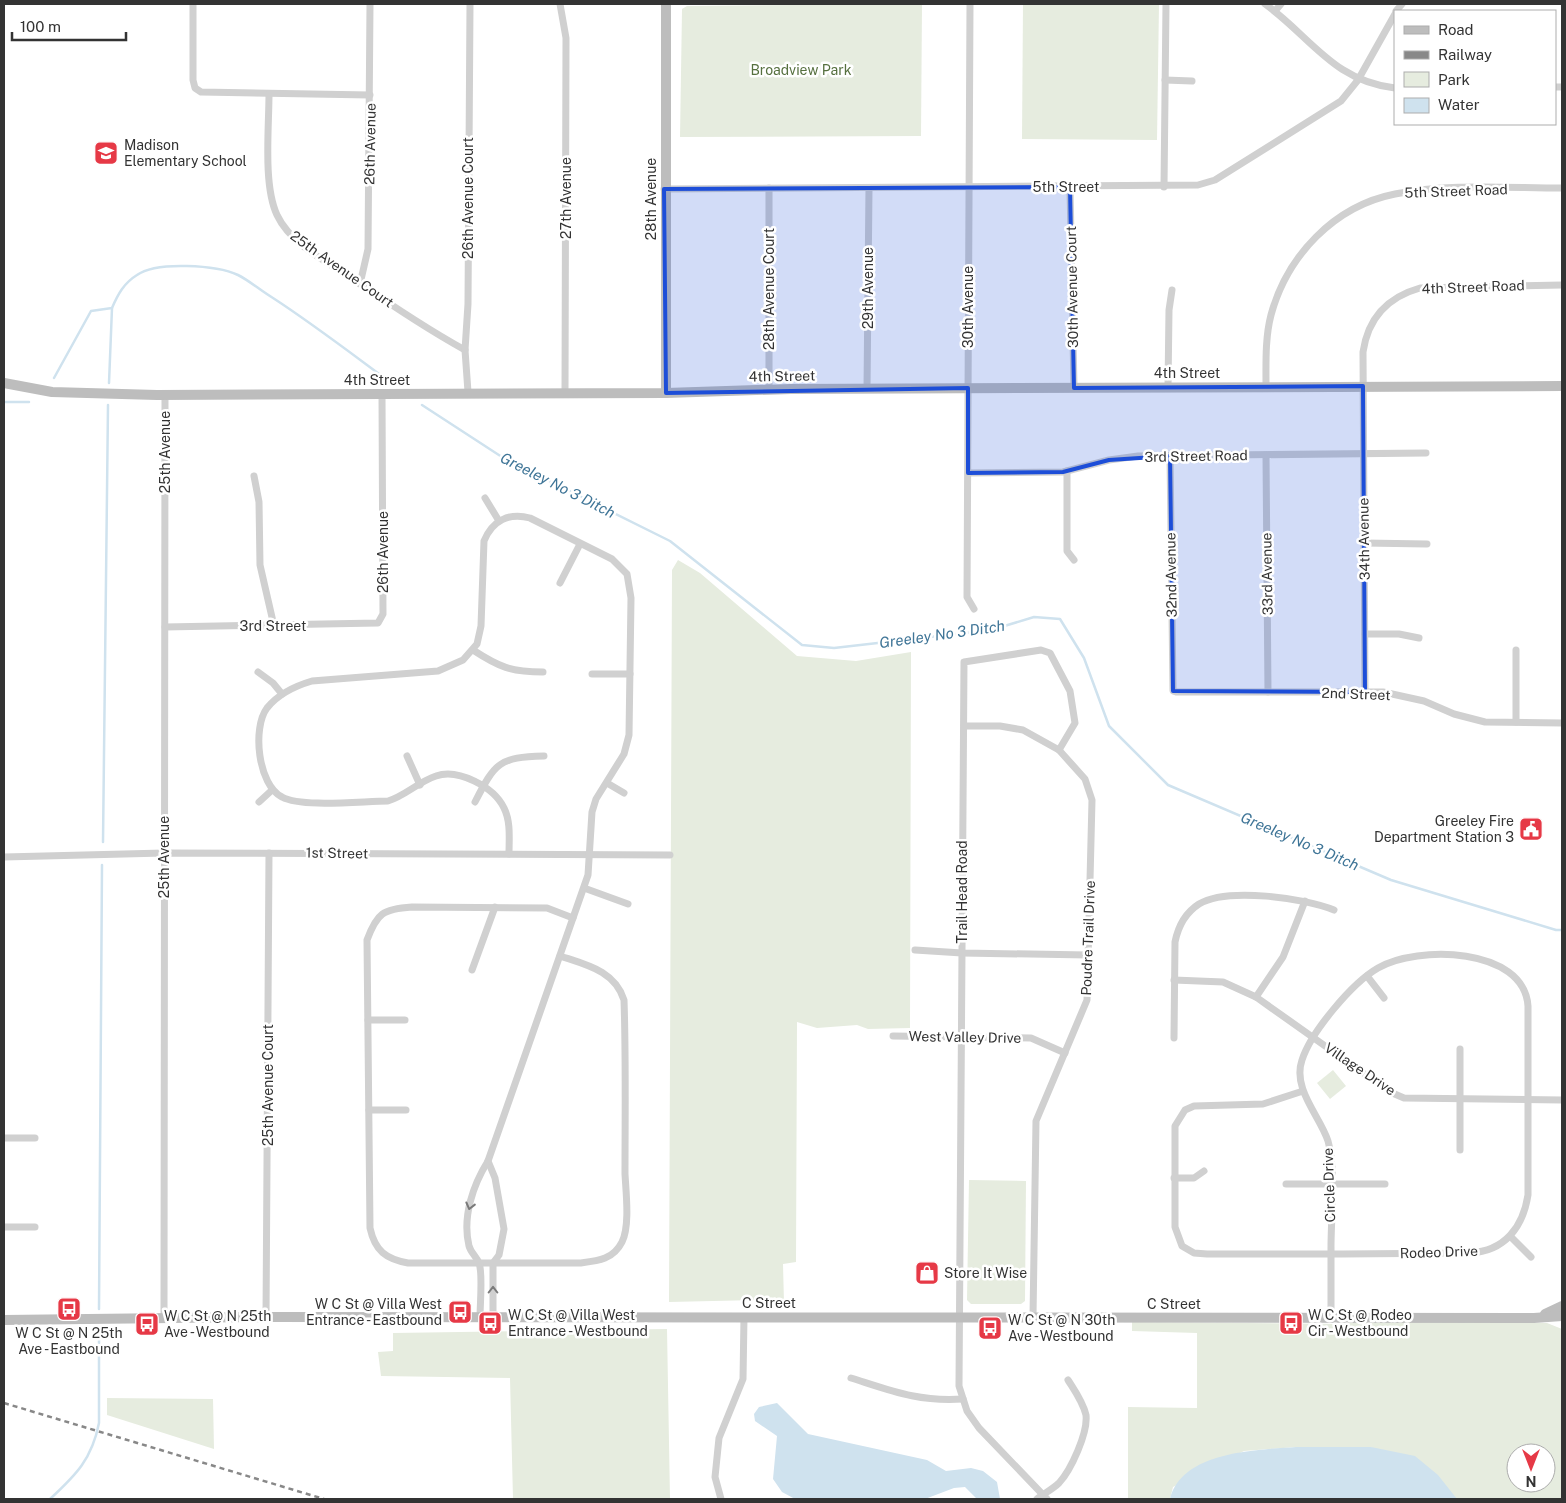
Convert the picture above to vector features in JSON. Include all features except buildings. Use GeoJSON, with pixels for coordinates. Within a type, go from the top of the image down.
{"type":"FeatureCollection","features":[{"type":"Feature","properties":{"kind":"street"},"geometry":{"type":"LineString","coordinates":[[193,4],[193,80],[195,88],[204,93],[370,95]]}},
{"type":"Feature","properties":{"kind":"street","name":"26th Avenue"},"geometry":{"type":"LineString","coordinates":[[360,284],[368,249],[370,4]]}},
{"type":"Feature","properties":{"kind":"street","name":"26th Avenue Court"},"geometry":{"type":"LineString","coordinates":[[468,392],[465,350],[468,304],[470,4]]}},
{"type":"Feature","properties":{"kind":"street","name":"27th Avenue"},"geometry":{"type":"LineString","coordinates":[[560,4],[566,38],[567,64],[565,392]]}},
{"type":"Feature","properties":{"kind":"street","name":"28th Avenue"},"geometry":{"type":"LineString","coordinates":[[666,4],[664,189],[666,393]]}},
{"type":"Feature","properties":{"kind":"street","name":"30th Avenue"},"geometry":{"type":"LineString","coordinates":[[970,4],[967,597],[974,609]]}},
{"type":"Feature","properties":{"kind":"street"},"geometry":{"type":"LineString","coordinates":[[1164,187],[1166,4]]}},
{"type":"Feature","properties":{"kind":"street"},"geometry":{"type":"LineString","coordinates":[[1265,4],[1331,62],[1358,80],[1394,88]]}},
{"type":"Feature","properties":{"kind":"street"},"geometry":{"type":"LineString","coordinates":[[1275,11],[1281,4]]}},
{"type":"Feature","properties":{"kind":"street","name":"5th Street"},"geometry":{"type":"LineString","coordinates":[[664,189],[1164,187],[1198,185],[1215,180],[1341,101],[1358,80],[1394,17]]}},
{"type":"Feature","properties":{"kind":"street"},"geometry":{"type":"LineString","coordinates":[[1165,80],[1192,80]]}},
{"type":"Feature","properties":{"kind":"street","name":"25th Avenue Court"},"geometry":{"type":"LineString","coordinates":[[269,94],[269,187],[277,216],[286,230],[298,241],[360,284],[428,329],[465,350]]}},
{"type":"Feature","properties":{"kind":"street","name":"30th Avenue Court"},"geometry":{"type":"LineString","coordinates":[[1070,187],[1074,388]]}},
{"type":"Feature","properties":{"kind":"street","name":"28th Avenue Court"},"geometry":{"type":"LineString","coordinates":[[769,188],[769,389]]}},
{"type":"Feature","properties":{"kind":"street","name":"29th Avenue"},"geometry":{"type":"LineString","coordinates":[[867,388],[869,188]]}},
{"type":"Feature","properties":{"kind":"street","name":"5th Street Road"},"geometry":{"type":"LineString","coordinates":[[1266,387],[1266,344],[1271,315],[1283,282],[1309,244],[1336,219],[1369,202],[1394,194],[1421,190],[1562,188]]}},
{"type":"Feature","properties":{"kind":"street","name":"4th Street Road"},"geometry":{"type":"LineString","coordinates":[[1363,386],[1363,352],[1368,330],[1385,305],[1405,292],[1428,287],[1562,285]]}},
{"type":"Feature","properties":{"kind":"street"},"geometry":{"type":"LineString","coordinates":[[1168,387],[1169,310],[1172,290]]}},
{"type":"Feature","properties":{"kind":"street","name":"4th Street"},"geometry":{"type":"LineString","coordinates":[[4,383],[52,392],[165,395],[468,392],[666,393],[867,388],[1562,386]]}},
{"type":"Feature","properties":{"kind":"street","name":"34th Avenue"},"geometry":{"type":"LineString","coordinates":[[1363,386],[1365,692]]}},
{"type":"Feature","properties":{"kind":"street","name":"26th Avenue"},"geometry":{"type":"LineString","coordinates":[[380,620],[383,614],[382,394]]}},
{"type":"Feature","properties":{"kind":"street","name":"25th Avenue"},"geometry":{"type":"LineString","coordinates":[[164,1318],[165,395]]}},
{"type":"Feature","properties":{"kind":"street","name":"3rd Street Road"},"geometry":{"type":"LineString","coordinates":[[968,473],[1066,471],[1109,460],[1138,456],[1426,453]]}},
{"type":"Feature","properties":{"kind":"street","name":"33rd Avenue"},"geometry":{"type":"LineString","coordinates":[[1266,455],[1268,692]]}},
{"type":"Feature","properties":{"kind":"street","name":"32nd Avenue"},"geometry":{"type":"LineString","coordinates":[[1170,456],[1172,681],[1173,690],[1176,692]]}},
{"type":"Feature","properties":{"kind":"street"},"geometry":{"type":"LineString","coordinates":[[1066,471],[1067,551],[1074,560]]}},
{"type":"Feature","properties":{"kind":"street"},"geometry":{"type":"LineString","coordinates":[[254,476],[259,502],[260,565],[274,626]]}},
{"type":"Feature","properties":{"kind":"street"},"geometry":{"type":"LineString","coordinates":[[485,498],[499,520]]}},
{"type":"Feature","properties":{"kind":"street"},"geometry":{"type":"LineString","coordinates":[[480,1317],[479,1263],[469,1247],[467,1222],[474,1188],[488,1161],[590,869],[592,812],[596,799],[628,744],[631,598],[627,574],[612,559],[530,518],[513,516],[499,520],[487,533],[482,548],[481,626],[473,650],[463,660],[438,671],[312,681],[298,685],[282,694],[267,708],[260,723],[260,766],[271,791],[283,798],[300,802],[388,801],[436,776],[452,774],[472,780],[505,809],[509,821],[509,854]]}},
{"type":"Feature","properties":{"kind":"street"},"geometry":{"type":"LineString","coordinates":[[560,584],[580,544]]}},
{"type":"Feature","properties":{"kind":"street"},"geometry":{"type":"LineString","coordinates":[[1364,544],[1426,544]]}},
{"type":"Feature","properties":{"kind":"street","name":"3rd Street"},"geometry":{"type":"LineString","coordinates":[[165,627],[366,624],[378,623],[380,620]]}},
{"type":"Feature","properties":{"kind":"street"},"geometry":{"type":"LineString","coordinates":[[1365,634],[1399,634],[1420,638]]}},
{"type":"Feature","properties":{"kind":"street"},"geometry":{"type":"LineString","coordinates":[[473,650],[503,668],[518,672],[543,672]]}},
{"type":"Feature","properties":{"kind":"street","name":"Trail Head Road"},"geometry":{"type":"LineString","coordinates":[[1045,1497],[978,1428],[963,1399],[959,1386],[964,662],[1046,650],[1050,653],[1070,690],[1075,723],[1059,750]]}},
{"type":"Feature","properties":{"kind":"street"},"geometry":{"type":"LineString","coordinates":[[1516,650],[1516,722]]}},
{"type":"Feature","properties":{"kind":"street"},"geometry":{"type":"LineString","coordinates":[[258,672],[282,694]]}},
{"type":"Feature","properties":{"kind":"street"},"geometry":{"type":"LineString","coordinates":[[592,674],[630,674]]}},
{"type":"Feature","properties":{"kind":"street","name":"2nd Street"},"geometry":{"type":"LineString","coordinates":[[1176,692],[1383,692],[1424,701],[1454,714],[1485,722],[1562,723]]}},
{"type":"Feature","properties":{"kind":"street","name":"Poudre Trail Drive"},"geometry":{"type":"LineString","coordinates":[[964,726],[1000,726],[1023,730],[1059,750],[1086,779],[1092,800],[1087,1000],[1036,1121],[1032,1317]]}},
{"type":"Feature","properties":{"kind":"street"},"geometry":{"type":"LineString","coordinates":[[407,756],[420,784]]}},
{"type":"Feature","properties":{"kind":"street"},"geometry":{"type":"LineString","coordinates":[[475,802],[492,771],[505,761],[522,756],[544,756]]}},
{"type":"Feature","properties":{"kind":"street"},"geometry":{"type":"LineString","coordinates":[[607,783],[624,793]]}},
{"type":"Feature","properties":{"kind":"street"},"geometry":{"type":"LineString","coordinates":[[259,802],[271,791]]}},
{"type":"Feature","properties":{"kind":"street","name":"1st Street"},"geometry":{"type":"LineString","coordinates":[[4,857],[164,853],[670,855]]}},
{"type":"Feature","properties":{"kind":"street","name":"25th Avenue Court"},"geometry":{"type":"LineString","coordinates":[[266,1317],[269,853]]}},
{"type":"Feature","properties":{"kind":"street"},"geometry":{"type":"LineString","coordinates":[[584,888],[628,904]]}},
{"type":"Feature","properties":{"kind":"street"},"geometry":{"type":"LineString","coordinates":[[1174,1038],[1174,980],[1178,930],[1185,917],[1195,907],[1216,898],[1287,897],[1334,910]]}},
{"type":"Feature","properties":{"kind":"street"},"geometry":{"type":"LineString","coordinates":[[1256,997],[1283,957],[1305,901]]}},
{"type":"Feature","properties":{"kind":"street"},"geometry":{"type":"LineString","coordinates":[[472,970],[495,907]]}},
{"type":"Feature","properties":{"kind":"street"},"geometry":{"type":"LineString","coordinates":[[560,956],[612,977],[620,988],[624,1000],[625,1231],[619,1247],[612,1255],[601,1261],[408,1263],[386,1256],[376,1248],[370,1228],[367,940],[374,921],[396,908],[546,908],[573,918]]}},
{"type":"Feature","properties":{"kind":"street"},"geometry":{"type":"LineString","coordinates":[[915,950],[962,953],[1088,954]]}},
{"type":"Feature","properties":{"kind":"street"},"geometry":{"type":"LineString","coordinates":[[1303,1091],[1300,1063],[1314,1038],[1337,1006],[1353,987],[1367,976],[1396,960],[1412,956],[1445,955],[1479,958],[1509,973],[1524,987],[1528,997],[1528,1195],[1526,1211],[1511,1237],[1530,1257]]}},
{"type":"Feature","properties":{"kind":"street"},"geometry":{"type":"LineString","coordinates":[[1367,976],[1384,998]]}},
{"type":"Feature","properties":{"kind":"street","name":"Village Drive"},"geometry":{"type":"LineString","coordinates":[[1174,980],[1223,982],[1256,997],[1390,1092],[1404,1098],[1562,1100]]}},
{"type":"Feature","properties":{"kind":"street"},"geometry":{"type":"LineString","coordinates":[[368,1020],[405,1020]]}},
{"type":"Feature","properties":{"kind":"street","name":"West Valley Drive"},"geometry":{"type":"LineString","coordinates":[[892,1036],[1031,1038],[1065,1053]]}},
{"type":"Feature","properties":{"kind":"street"},"geometry":{"type":"LineString","coordinates":[[1460,1049],[1460,1150]]}},
{"type":"Feature","properties":{"kind":"street","name":"Rodeo Drive"},"geometry":{"type":"LineString","coordinates":[[1303,1091],[1263,1104],[1205,1105],[1184,1110],[1175,1126],[1174,1178],[1176,1236],[1182,1246],[1190,1251],[1208,1254],[1478,1253],[1511,1237]]}},
{"type":"Feature","properties":{"kind":"street","name":"Circle Drive"},"geometry":{"type":"LineString","coordinates":[[1303,1091],[1327,1138],[1330,1148],[1331,1317]]}},
{"type":"Feature","properties":{"kind":"street"},"geometry":{"type":"LineString","coordinates":[[369,1110],[406,1110]]}},
{"type":"Feature","properties":{"kind":"street"},"geometry":{"type":"LineString","coordinates":[[4,1138],[35,1138]]}},
{"type":"Feature","properties":{"kind":"street"},"geometry":{"type":"LineString","coordinates":[[488,1161],[495,1178],[503,1217],[503,1243],[499,1255],[493,1263],[493,1317]]}},
{"type":"Feature","properties":{"kind":"street"},"geometry":{"type":"LineString","coordinates":[[1174,1178],[1194,1178],[1204,1172]]}},
{"type":"Feature","properties":{"kind":"street"},"geometry":{"type":"LineString","coordinates":[[1286,1184],[1385,1184]]}},
{"type":"Feature","properties":{"kind":"street"},"geometry":{"type":"LineString","coordinates":[[4,1227],[35,1227]]}},
{"type":"Feature","properties":{"kind":"street","name":"C Street"},"geometry":{"type":"LineString","coordinates":[[1534,1318],[1562,1306]]}},
{"type":"Feature","properties":{"kind":"street","name":"C Street"},"geometry":{"type":"LineString","coordinates":[[4,1320],[266,1317],[1534,1318],[1562,1316]]}},
{"type":"Feature","properties":{"kind":"street"},"geometry":{"type":"LineString","coordinates":[[721,1499],[715,1476],[719,1438],[743,1379],[744,1317]]}},
{"type":"Feature","properties":{"kind":"street"},"geometry":{"type":"LineString","coordinates":[[851,1378],[916,1398],[937,1401],[963,1399]]}},
{"type":"Feature","properties":{"kind":"street"},"geometry":{"type":"LineString","coordinates":[[1036,1499],[1045,1497],[1059,1483],[1075,1460],[1082,1437],[1086,1416],[1079,1396],[1068,1380]]}},
{"type":"Feature","properties":{"kind":"highlighted area"},"geometry":{"type":"Polygon","coordinates":[[[1070,187],[1074,388],[1363,386],[1365,692],[1173,691],[1170,456],[1109,460],[1063,472],[968,473],[968,388],[666,393],[664,189],[1070,187]]]}},
{"type":"Feature","properties":{"kind":"green space","name":"Broadview Park"},"geometry":{"type":"Polygon","coordinates":[[[922,4],[921,136],[680,137],[682,9],[687,6],[922,4]]]}},
{"type":"Feature","properties":{"kind":"green space"},"geometry":{"type":"Polygon","coordinates":[[[1023,4],[1159,4],[1157,140],[1022,139],[1023,4]]]}},
{"type":"Feature","properties":{"kind":"green space"},"geometry":{"type":"Polygon","coordinates":[[[678,560],[700,573],[797,656],[856,661],[911,652],[910,1028],[868,1029],[857,1025],[817,1028],[797,1022],[796,1262],[783,1264],[784,1303],[757,1300],[669,1302],[672,570],[678,560]]]}},
{"type":"Feature","properties":{"kind":"green space"},"geometry":{"type":"Polygon","coordinates":[[[1333,1070],[1346,1086],[1330,1099],[1317,1083],[1333,1070]]]}},
{"type":"Feature","properties":{"kind":"green space"},"geometry":{"type":"Polygon","coordinates":[[[969,1180],[1026,1181],[1025,1301],[1021,1304],[971,1304],[967,1300],[969,1180]]]}},
{"type":"Feature","properties":{"kind":"green space"},"geometry":{"type":"Polygon","coordinates":[[[1346,1321],[1547,1323],[1562,1329],[1561,1499],[1457,1499],[1371,1447],[1296,1447],[1244,1451],[1173,1487],[1170,1499],[1128,1499],[1128,1407],[1197,1408],[1197,1333],[1132,1331],[1132,1322],[1346,1324],[1346,1321]]]}},
{"type":"Feature","properties":{"kind":"green space"},"geometry":{"type":"Polygon","coordinates":[[[667,1329],[670,1499],[513,1499],[510,1378],[381,1376],[378,1352],[393,1351],[393,1333],[667,1329]]]}},
{"type":"Feature","properties":{"kind":"green space"},"geometry":{"type":"Polygon","coordinates":[[[107,1398],[213,1399],[214,1449],[107,1415],[107,1398]]]}},
{"type":"Feature","properties":{"kind":"water"},"geometry":{"type":"Polygon","coordinates":[[[777,1403],[808,1434],[927,1460],[946,1471],[971,1468],[983,1471],[997,1482],[1000,1499],[977,1499],[965,1487],[954,1488],[925,1499],[795,1499],[782,1492],[773,1479],[777,1436],[755,1421],[754,1414],[759,1407],[777,1403]]]}},
{"type":"Feature","properties":{"kind":"water"},"geometry":{"type":"Polygon","coordinates":[[[1296,1447],[1371,1447],[1415,1456],[1438,1475],[1457,1499],[1170,1499],[1177,1483],[1189,1471],[1205,1462],[1242,1452],[1296,1447]]]}},
{"type":"Feature","properties":{"kind":"waterway","name":"Greeley No 3 Ditch"},"geometry":{"type":"LineString","coordinates":[[54,378],[91,311],[112,308],[125,285],[137,275],[158,268],[187,266],[216,269],[242,277],[318,329],[390,382]]}},
{"type":"Feature","properties":{"kind":"waterway"},"geometry":{"type":"LineString","coordinates":[[109,383],[112,308]]}},
{"type":"Feature","properties":{"kind":"waterway","name":"Greeley No 3 Ditch"},"geometry":{"type":"LineString","coordinates":[[4,402],[29,402]]}},
{"type":"Feature","properties":{"kind":"waterway"},"geometry":{"type":"LineString","coordinates":[[103,842],[108,405]]}},
{"type":"Feature","properties":{"kind":"waterway","name":"Greeley No 3 Ditch"},"geometry":{"type":"LineString","coordinates":[[422,405],[505,459],[670,541],[802,645],[834,648],[991,630],[1034,617],[1060,619],[1084,658],[1109,726],[1168,785],[1391,880],[1556,930],[1562,930]]}},
{"type":"Feature","properties":{"kind":"waterway"},"geometry":{"type":"LineString","coordinates":[[99,1309],[102,865]]}},
{"type":"Feature","properties":{"kind":"waterway"},"geometry":{"type":"LineString","coordinates":[[50,1499],[82,1465],[96,1436],[99,1423],[99,1328]]}},
{"type":"Feature","properties":{"kind":"railway"},"geometry":{"type":"LineString","coordinates":[[4,1403],[324,1499]]}},
{"type":"Feature","properties":{"kind":"place","name":"Madison Elementary School"},"geometry":{"type":"Point","coordinates":[106,153]}},
{"type":"Feature","properties":{"kind":"place","name":"Greeley Fire Department Station 3"},"geometry":{"type":"Point","coordinates":[1531,829]}},
{"type":"Feature","properties":{"kind":"place","name":"Store It Wise"},"geometry":{"type":"Point","coordinates":[927,1273]}},
{"type":"Feature","properties":{"kind":"place","name":"W C St @ N 25th Ave - Eastbound"},"geometry":{"type":"Point","coordinates":[69,1309]}},
{"type":"Feature","properties":{"kind":"place","name":"W C St @ Villa West Entrance - Eastbound"},"geometry":{"type":"Point","coordinates":[460,1312]}},
{"type":"Feature","properties":{"kind":"place","name":"W C St @ Villa West Entrance - Westbound"},"geometry":{"type":"Point","coordinates":[490,1323]}},
{"type":"Feature","properties":{"kind":"place","name":"W C St @ Rodeo Cir - Westbound"},"geometry":{"type":"Point","coordinates":[1291,1323]}},
{"type":"Feature","properties":{"kind":"place","name":"W C St @ N 25th Ave - Westbound"},"geometry":{"type":"Point","coordinates":[147,1324]}},
{"type":"Feature","properties":{"kind":"place","name":"W C St @ N 30th Ave - Westbound"},"geometry":{"type":"Point","coordinates":[990,1328]}}]}
